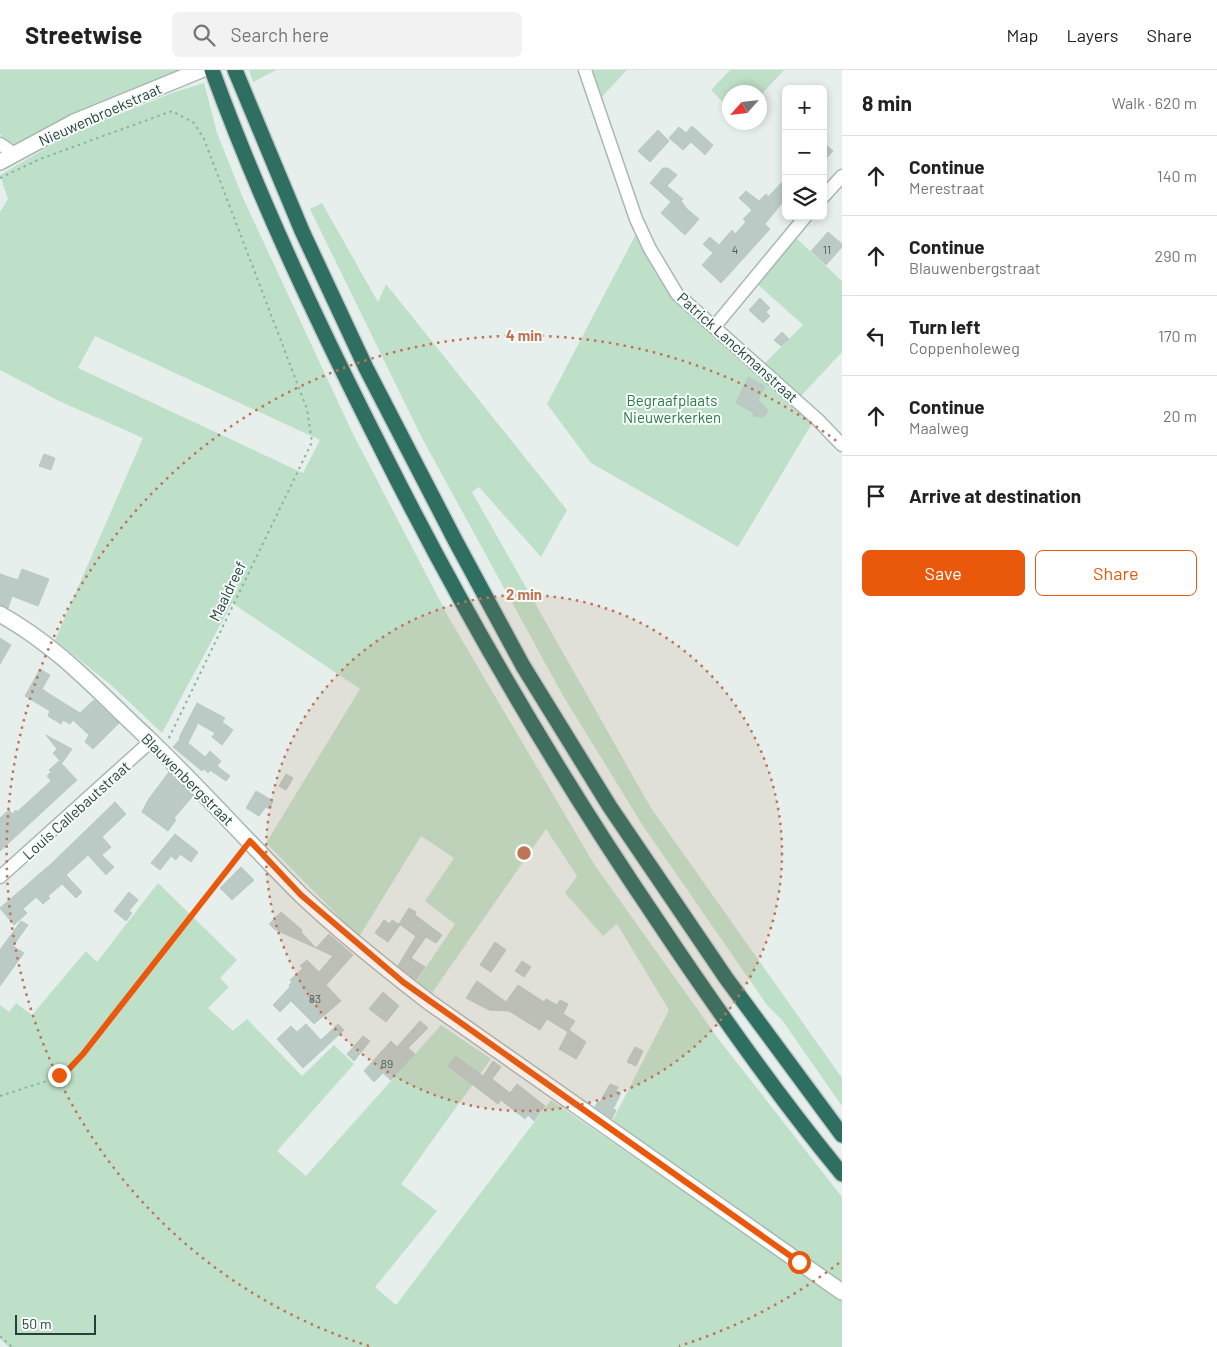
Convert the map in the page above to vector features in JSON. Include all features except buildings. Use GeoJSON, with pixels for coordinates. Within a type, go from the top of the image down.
{"type":"FeatureCollection","features":[{"type":"Feature","properties":{"kind":"highway"},"geometry":{"type":"LineString","coordinates":[[212,70],[280,238],[346,380],[430,546],[502,676],[589,819],[700,985],[842,1174]]}},
{"type":"Feature","properties":{"kind":"highway"},"geometry":{"type":"LineString","coordinates":[[235,70],[302,231],[366,368],[523,666],[610,807],[715,962],[842,1135]]}},
{"type":"Feature","properties":{"kind":"street","name":"Nieuwenbroekstraat"},"geometry":{"type":"LineString","coordinates":[[0,162],[74,122],[201,70]]}},
{"type":"Feature","properties":{"kind":"street","name":"Patrick Lanckmanstraat"},"geometry":{"type":"LineString","coordinates":[[585,70],[636,219],[665,278],[678,294],[818,420],[842,446]]}},
{"type":"Feature","properties":{"kind":"street"},"geometry":{"type":"LineString","coordinates":[[0,144],[14,154]]}},
{"type":"Feature","properties":{"kind":"street"},"geometry":{"type":"LineString","coordinates":[[827,193],[842,176]]}},
{"type":"Feature","properties":{"kind":"street"},"geometry":{"type":"LineString","coordinates":[[715,326],[803,220]]}},
{"type":"Feature","properties":{"kind":"street","name":"Blauwenbergstraat"},"geometry":{"type":"LineString","coordinates":[[0,614],[34,634],[85,676],[156,745],[301,895],[390,972],[429,1002],[842,1292]]}},
{"type":"Feature","properties":{"kind":"street","name":"Louis Callebautstraat"},"geometry":{"type":"LineString","coordinates":[[0,877],[156,745]]}},
{"type":"Feature","properties":{"kind":"path","name":"Maaldreef"},"geometry":{"type":"LineString","coordinates":[[0,178],[40,159],[172,111],[194,123],[204,139],[307,409],[312,442],[176,725],[156,745]]}},
{"type":"Feature","properties":{"kind":"path"},"geometry":{"type":"LineString","coordinates":[[0,1096],[50,1080],[68,1070],[83,1054],[250,841]]}},
{"type":"Feature","properties":{"kind":"path"},"geometry":{"type":"LineString","coordinates":[[0,1336],[12,1347]]}},
{"type":"Feature","properties":{"kind":"green space"},"geometry":{"type":"Polygon","coordinates":[[[0,70],[180,71],[19,144],[10,144],[0,134],[0,70]]]}},
{"type":"Feature","properties":{"kind":"green space"},"geometry":{"type":"Polygon","coordinates":[[[249,70],[276,70],[253,82],[249,70]]]}},
{"type":"Feature","properties":{"kind":"green space"},"geometry":{"type":"Polygon","coordinates":[[[591,70],[627,70],[601,98],[591,70]]]}},
{"type":"Feature","properties":{"kind":"green space"},"geometry":{"type":"Polygon","coordinates":[[[730,70],[784,70],[767,88],[767,85],[722,85],[722,101],[711,90],[730,70]]]}},
{"type":"Feature","properties":{"kind":"green space"},"geometry":{"type":"Polygon","coordinates":[[[204,83],[217,133],[243,198],[353,434],[449,618],[594,864],[720,1041],[842,1197],[842,1282],[611,1124],[669,1010],[617,924],[603,936],[565,893],[577,876],[546,829],[432,993],[416,982],[455,924],[425,901],[454,858],[421,836],[359,937],[266,843],[360,689],[232,603],[162,733],[111,685],[55,640],[143,438],[59,401],[0,370],[0,212],[8,199],[0,175],[72,133],[172,93],[204,83]],[[95,336],[78,368],[303,473],[320,440],[95,336]]]}},
{"type":"Feature","properties":{"kind":"green space"},"geometry":{"type":"Polygon","coordinates":[[[322,203],[378,302],[386,284],[567,510],[541,557],[479,487],[472,492],[651,808],[842,1078],[842,1106],[782,1020],[767,1005],[643,826],[562,694],[422,438],[310,209],[322,203]]]}},
{"type":"Feature","properties":{"kind":"green space","name":"Begraafplaats Nieuwerkerken"},"geometry":{"type":"Polygon","coordinates":[[[636,234],[650,261],[814,420],[738,547],[591,463],[547,404],[636,234]]]}},
{"type":"Feature","properties":{"kind":"green space"},"geometry":{"type":"Polygon","coordinates":[[[796,238],[842,281],[842,352],[800,397],[762,366],[803,325],[756,283],[796,238]]]}},
{"type":"Feature","properties":{"kind":"green space"},"geometry":{"type":"Polygon","coordinates":[[[158,883],[237,960],[220,978],[229,987],[208,1008],[233,1031],[247,1019],[302,1076],[334,1045],[354,1064],[277,1151],[306,1176],[441,1025],[491,1059],[401,1184],[437,1211],[375,1287],[396,1305],[551,1100],[842,1300],[842,1347],[9,1347],[0,1339],[0,1005],[9,1012],[16,1003],[32,1015],[86,951],[97,962],[158,883]]]}},
{"type":"Feature","properties":{"kind":"route"},"geometry":{"type":"LineString","coordinates":[[59,1075],[68,1070],[83,1054],[250,841],[301,895],[390,972],[429,1002],[799,1262]]}}]}
